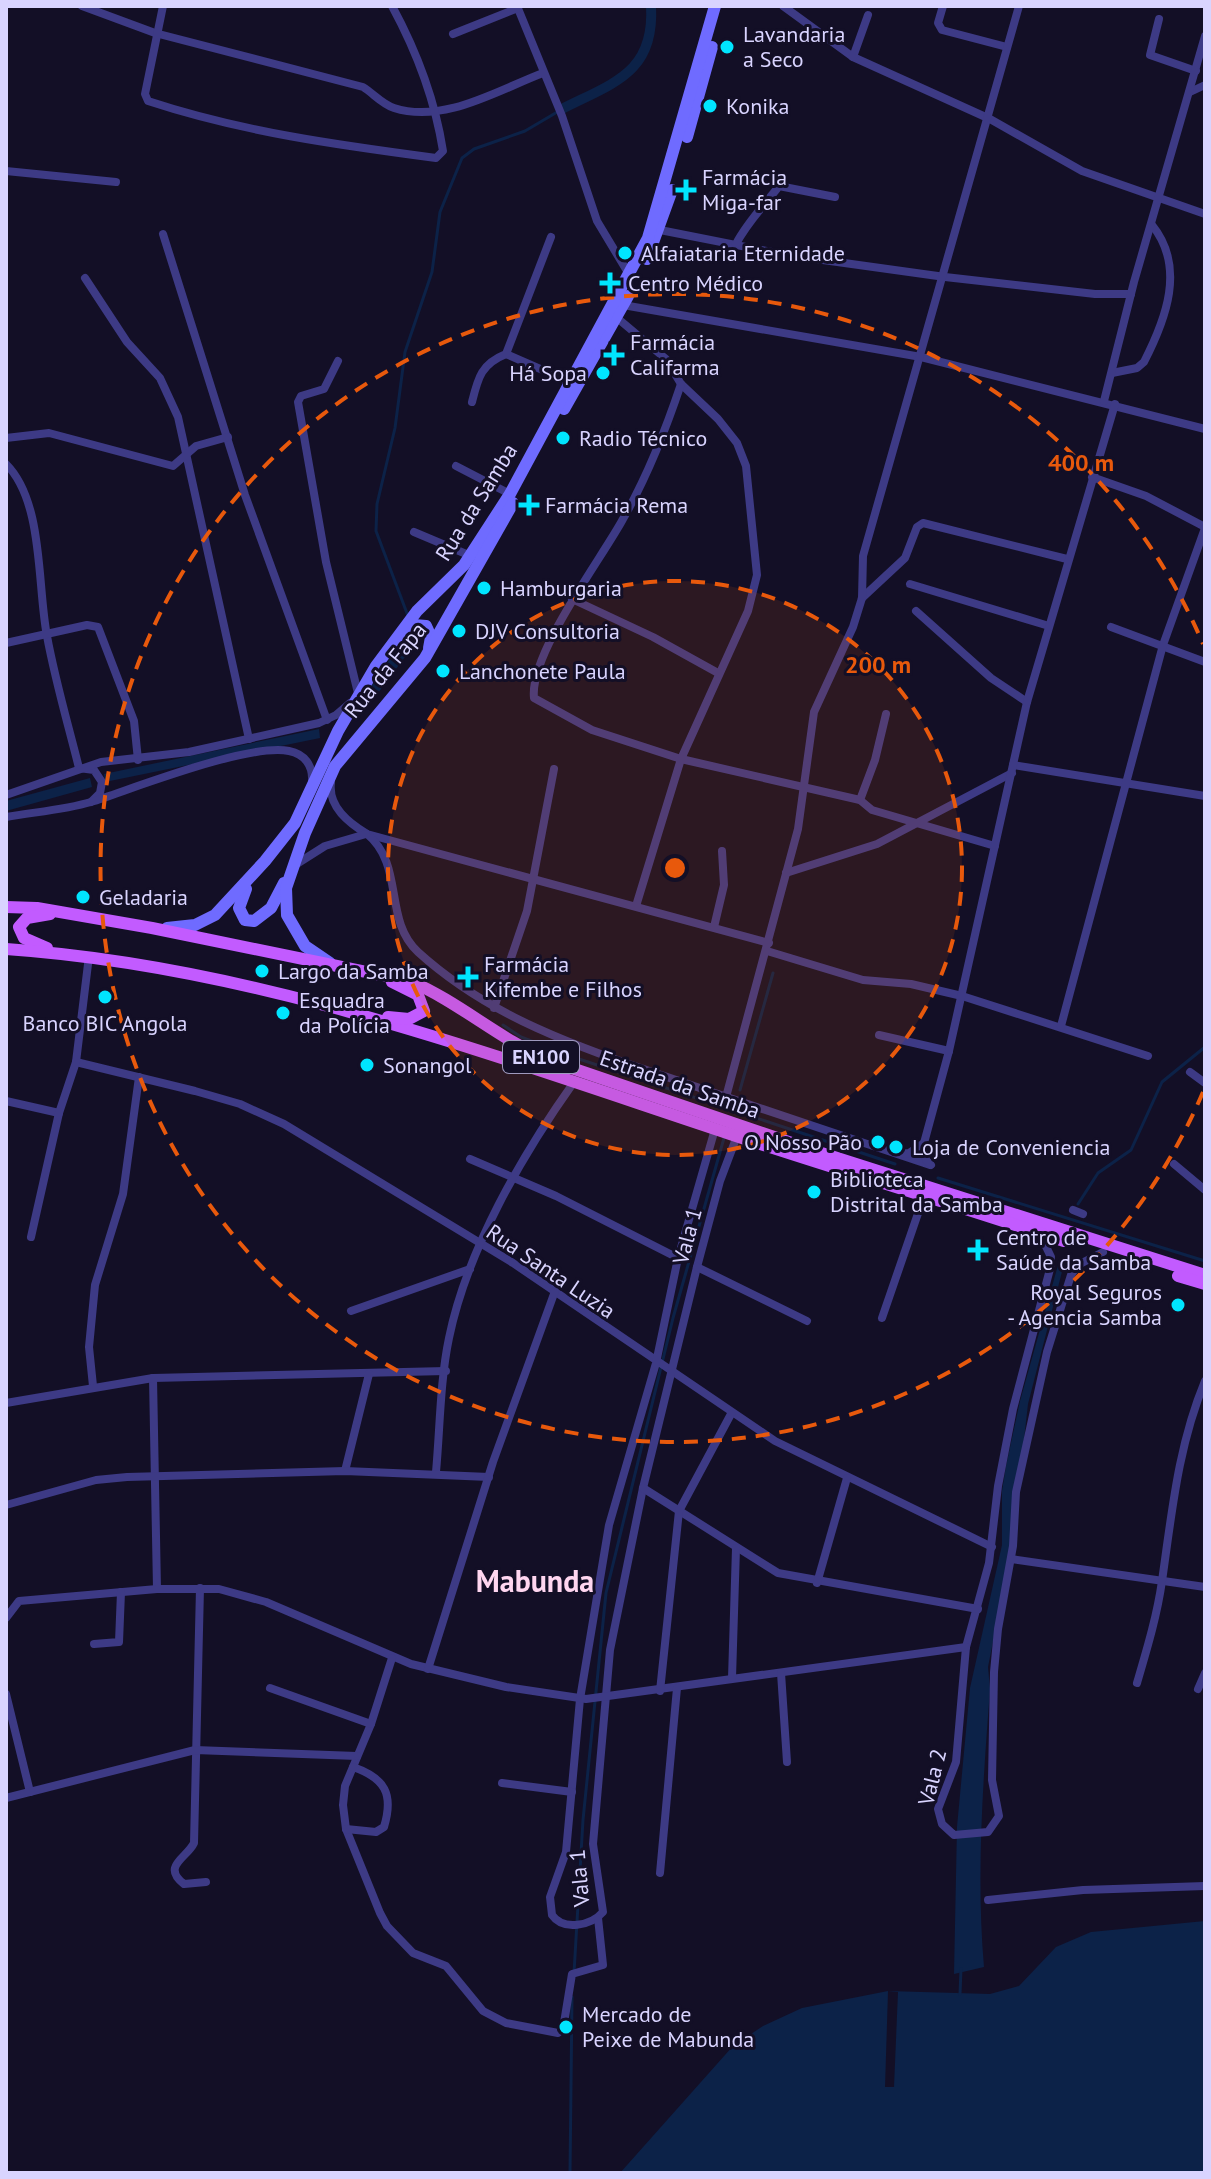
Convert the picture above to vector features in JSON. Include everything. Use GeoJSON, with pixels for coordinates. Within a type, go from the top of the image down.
{"type":"FeatureCollection","features":[{"type":"Feature","properties":{"kind":"main road","name":"Rua da Samba"},"geometry":{"type":"LineString","coordinates":[[152,928],[180,928],[206,920],[226,906],[265,861],[295,823],[362,688],[417,611],[471,556],[510,494],[630,276],[665,188],[715,6]]}},
{"type":"Feature","properties":{"kind":"main road"},"geometry":{"type":"LineString","coordinates":[[660,230],[724,6]]}},
{"type":"Feature","properties":{"kind":"main road","name":"Rua da Fapa"},"geometry":{"type":"LineString","coordinates":[[330,963],[305,946],[289,922],[285,898],[293,866],[321,794],[341,758],[417,669],[453,615],[620,311],[660,230]]}},
{"type":"Feature","properties":{"kind":"main road"},"geometry":{"type":"LineString","coordinates":[[389,650],[409,628],[426,626],[430,643],[417,669]]}},
{"type":"Feature","properties":{"kind":"main road"},"geometry":{"type":"LineString","coordinates":[[265,861],[239,903],[245,920],[254,921],[264,916],[293,866]]}},
{"type":"Feature","properties":{"kind":"main road","name":"Estrada da Samba"},"geometry":{"type":"LineString","coordinates":[[6,907],[68,913],[152,928],[372,972],[428,989],[518,1046],[548,1060],[829,1156],[1205,1275]]}},
{"type":"Feature","properties":{"kind":"main road"},"geometry":{"type":"LineString","coordinates":[[65,953],[24,938],[19,927],[27,918],[68,913]]}},
{"type":"Feature","properties":{"kind":"main road","name":"Estrada da Samba"},"geometry":{"type":"LineString","coordinates":[[6,949],[89,955],[217,979],[361,1015],[1040,1234],[1205,1284]]}},
{"type":"Feature","properties":{"kind":"main road"},"geometry":{"type":"LineString","coordinates":[[361,1015],[409,1019],[424,1011],[418,995],[372,972]]}},
{"type":"Feature","properties":{"kind":"street"},"geometry":{"type":"LineString","coordinates":[[82,6],[155,33],[363,87],[396,109],[437,114],[543,73]]}},
{"type":"Feature","properties":{"kind":"street"},"geometry":{"type":"LineString","coordinates":[[163,6],[155,33],[145,94],[148,101],[237,127],[304,141],[436,158],[443,151],[437,114],[414,48],[392,6]]}},
{"type":"Feature","properties":{"kind":"street"},"geometry":{"type":"LineString","coordinates":[[783,6],[799,10],[853,57],[990,119],[1093,176],[1205,214]]}},
{"type":"Feature","properties":{"kind":"street"},"geometry":{"type":"LineString","coordinates":[[943,6],[938,23],[942,30],[1007,47]]}},
{"type":"Feature","properties":{"kind":"street"},"geometry":{"type":"LineString","coordinates":[[726,1097],[768,947],[806,788],[814,712],[841,659],[862,598],[863,556],[990,119],[1019,6]]}},
{"type":"Feature","properties":{"kind":"street"},"geometry":{"type":"LineString","coordinates":[[453,34],[518,7],[597,221],[630,276]]}},
{"type":"Feature","properties":{"kind":"street"},"geometry":{"type":"LineString","coordinates":[[853,57],[868,15]]}},
{"type":"Feature","properties":{"kind":"street"},"geometry":{"type":"LineString","coordinates":[[1159,19],[1150,55],[1196,71]]}},
{"type":"Feature","properties":{"kind":"street"},"geometry":{"type":"LineString","coordinates":[[1104,401],[1131,294],[1205,36]]}},
{"type":"Feature","properties":{"kind":"street"},"geometry":{"type":"LineString","coordinates":[[1190,92],[1205,85]]}},
{"type":"Feature","properties":{"kind":"street"},"geometry":{"type":"LineString","coordinates":[[6,171],[116,182]]}},
{"type":"Feature","properties":{"kind":"street"},"geometry":{"type":"LineString","coordinates":[[736,244],[746,224],[771,199],[777,187],[835,197]]}},
{"type":"Feature","properties":{"kind":"street"},"geometry":{"type":"LineString","coordinates":[[1112,373],[1137,368],[1144,362],[1168,301],[1171,267],[1164,242],[1152,225]]}},
{"type":"Feature","properties":{"kind":"street"},"geometry":{"type":"LineString","coordinates":[[660,230],[787,255],[945,277],[1095,294],[1131,294]]}},
{"type":"Feature","properties":{"kind":"street"},"geometry":{"type":"LineString","coordinates":[[163,234],[228,437],[327,720]]}},
{"type":"Feature","properties":{"kind":"street"},"geometry":{"type":"LineString","coordinates":[[506,354],[551,237]]}},
{"type":"Feature","properties":{"kind":"street"},"geometry":{"type":"LineString","coordinates":[[85,278],[127,342],[160,378],[171,398],[182,432],[249,739]]}},
{"type":"Feature","properties":{"kind":"street"},"geometry":{"type":"LineString","coordinates":[[620,311],[921,357],[1205,429]]}},
{"type":"Feature","properties":{"kind":"street"},"geometry":{"type":"LineString","coordinates":[[620,311],[666,359],[681,384],[718,419],[737,443],[746,466],[752,513],[754,596],[681,759],[636,906]]}},
{"type":"Feature","properties":{"kind":"street"},"geometry":{"type":"LineString","coordinates":[[472,402],[479,375],[494,359],[506,354],[570,382]]}},
{"type":"Feature","properties":{"kind":"street"},"geometry":{"type":"LineString","coordinates":[[6,795],[79,768],[249,739],[327,720],[347,707],[362,688],[326,562],[298,402],[301,396],[324,389],[338,361]]}},
{"type":"Feature","properties":{"kind":"street"},"geometry":{"type":"LineString","coordinates":[[681,384],[625,517],[572,599],[545,656],[534,698],[592,730],[681,759],[860,800],[872,810],[995,846]]}},
{"type":"Feature","properties":{"kind":"street"},"geometry":{"type":"LineString","coordinates":[[899,1154],[909,1153],[924,1143],[962,996],[1027,702],[1115,404]]}},
{"type":"Feature","properties":{"kind":"street"},"geometry":{"type":"LineString","coordinates":[[6,438],[49,433],[168,466],[177,465],[196,446],[228,437]]}},
{"type":"Feature","properties":{"kind":"street"},"geometry":{"type":"LineString","coordinates":[[6,464],[18,478],[25,494],[37,550],[47,634],[79,768]]}},
{"type":"Feature","properties":{"kind":"street"},"geometry":{"type":"LineString","coordinates":[[456,466],[510,494]]}},
{"type":"Feature","properties":{"kind":"street"},"geometry":{"type":"LineString","coordinates":[[1061,1026],[1163,645],[1205,528],[1146,496],[1092,477]]}},
{"type":"Feature","properties":{"kind":"street"},"geometry":{"type":"LineString","coordinates":[[862,598],[905,558],[917,527],[923,523],[1067,559]]}},
{"type":"Feature","properties":{"kind":"street"},"geometry":{"type":"LineString","coordinates":[[414,532],[471,556]]}},
{"type":"Feature","properties":{"kind":"street"},"geometry":{"type":"LineString","coordinates":[[910,584],[1049,626]]}},
{"type":"Feature","properties":{"kind":"street"},"geometry":{"type":"LineString","coordinates":[[572,599],[639,630],[718,673]]}},
{"type":"Feature","properties":{"kind":"street"},"geometry":{"type":"LineString","coordinates":[[916,611],[991,678],[1027,702]]}},
{"type":"Feature","properties":{"kind":"street"},"geometry":{"type":"LineString","coordinates":[[6,643],[91,624],[101,631],[134,721],[138,760]]}},
{"type":"Feature","properties":{"kind":"street"},"geometry":{"type":"LineString","coordinates":[[1111,627],[1205,662]]}},
{"type":"Feature","properties":{"kind":"street"},"geometry":{"type":"LineString","coordinates":[[860,800],[875,760],[886,714]]}},
{"type":"Feature","properties":{"kind":"street"},"geometry":{"type":"LineString","coordinates":[[6,817],[91,802],[199,767],[282,750],[307,760],[313,779],[309,795]]}},
{"type":"Feature","properties":{"kind":"street","name":"Estrada da Samba"},"geometry":{"type":"LineString","coordinates":[[341,758],[332,779],[334,801],[347,820],[380,846],[389,861],[407,940],[460,987],[494,1008],[557,1039],[931,1165],[926,1160],[924,1143]]}},
{"type":"Feature","properties":{"kind":"street"},"geometry":{"type":"LineString","coordinates":[[79,768],[94,770],[101,777],[102,787],[91,802]]}},
{"type":"Feature","properties":{"kind":"street"},"geometry":{"type":"LineString","coordinates":[[494,1008],[514,956],[535,878],[554,769]]}},
{"type":"Feature","properties":{"kind":"street"},"geometry":{"type":"LineString","coordinates":[[786,873],[839,858],[918,824],[1012,769],[1128,781],[1205,796]]}},
{"type":"Feature","properties":{"kind":"street"},"geometry":{"type":"LineString","coordinates":[[293,866],[325,846],[367,834],[714,927],[863,980],[911,984],[962,996],[1148,1056]]}},
{"type":"Feature","properties":{"kind":"street"},"geometry":{"type":"LineString","coordinates":[[714,927],[724,885],[722,851]]}},
{"type":"Feature","properties":{"kind":"street"},"geometry":{"type":"LineString","coordinates":[[31,1237],[59,1113],[76,1062],[89,955]]}},
{"type":"Feature","properties":{"kind":"street"},"geometry":{"type":"LineString","coordinates":[[879,1035],[949,1051]]}},
{"type":"Feature","properties":{"kind":"street","name":"Rua Santa Luzia"},"geometry":{"type":"LineString","coordinates":[[76,1062],[240,1104],[284,1124],[555,1291],[731,1414],[775,1441],[992,1547]]}},
{"type":"Feature","properties":{"kind":"street"},"geometry":{"type":"LineString","coordinates":[[1190,1072],[1205,1083]]}},
{"type":"Feature","properties":{"kind":"street"},"geometry":{"type":"LineString","coordinates":[[93,1386],[89,1347],[95,1285],[123,1194],[139,1077]]}},
{"type":"Feature","properties":{"kind":"street"},"geometry":{"type":"LineString","coordinates":[[436,1472],[448,1341],[470,1269],[538,1134],[574,1082]]}},
{"type":"Feature","properties":{"kind":"street"},"geometry":{"type":"LineString","coordinates":[[6,1101],[59,1113]]}},
{"type":"Feature","properties":{"kind":"street","name":"Vala 1"},"geometry":{"type":"LineString","coordinates":[[715,1129],[678,1258],[658,1364],[609,1525],[583,1699],[566,1852],[550,1897],[552,1915],[567,1925],[583,1924],[598,1918],[603,1905],[593,1844],[603,1700],[610,1650],[643,1488],[697,1267],[720,1181],[737,1136]]}},
{"type":"Feature","properties":{"kind":"street"},"geometry":{"type":"LineString","coordinates":[[470,1159],[515,1177],[678,1258]]}},
{"type":"Feature","properties":{"kind":"street"},"geometry":{"type":"LineString","coordinates":[[1174,1164],[1205,1190]]}},
{"type":"Feature","properties":{"kind":"street"},"geometry":{"type":"LineString","coordinates":[[882,1318],[924,1196]]}},
{"type":"Feature","properties":{"kind":"street"},"geometry":{"type":"LineString","coordinates":[[1073,1210],[1083,1214]]}},
{"type":"Feature","properties":{"kind":"street","name":"Vala 2"},"geometry":{"type":"LineString","coordinates":[[1040,1234],[1051,1257],[1050,1269],[1013,1409],[998,1486],[992,1547],[966,1647],[956,1762],[938,1809],[947,1830],[971,1836],[988,1832],[999,1816],[992,1780],[991,1742],[998,1629],[1011,1559],[1019,1467],[1047,1352],[1071,1275],[1078,1265],[1103,1252]]}},
{"type":"Feature","properties":{"kind":"street"},"geometry":{"type":"LineString","coordinates":[[697,1267],[807,1321]]}},
{"type":"Feature","properties":{"kind":"street"},"geometry":{"type":"LineString","coordinates":[[351,1311],[470,1269]]}},
{"type":"Feature","properties":{"kind":"street"},"geometry":{"type":"LineString","coordinates":[[428,1669],[489,1477],[555,1291]]}},
{"type":"Feature","properties":{"kind":"street"},"geometry":{"type":"LineString","coordinates":[[6,1403],[153,1378],[446,1371]]}},
{"type":"Feature","properties":{"kind":"street"},"geometry":{"type":"LineString","coordinates":[[345,1471],[369,1374]]}},
{"type":"Feature","properties":{"kind":"street"},"geometry":{"type":"LineString","coordinates":[[153,1378],[157,1589]]}},
{"type":"Feature","properties":{"kind":"street"},"geometry":{"type":"LineString","coordinates":[[1137,1683],[1162,1581],[1177,1474],[1205,1381]]}},
{"type":"Feature","properties":{"kind":"street"},"geometry":{"type":"LineString","coordinates":[[660,1691],[679,1511],[731,1414]]}},
{"type":"Feature","properties":{"kind":"street"},"geometry":{"type":"LineString","coordinates":[[6,1505],[96,1480],[157,1476],[345,1471],[436,1472],[489,1477]]}},
{"type":"Feature","properties":{"kind":"street"},"geometry":{"type":"LineString","coordinates":[[817,1583],[847,1478]]}},
{"type":"Feature","properties":{"kind":"street"},"geometry":{"type":"LineString","coordinates":[[643,1488],[778,1573],[817,1583],[900,1592],[978,1609]]}},
{"type":"Feature","properties":{"kind":"street"},"geometry":{"type":"LineString","coordinates":[[732,1678],[736,1548]]}},
{"type":"Feature","properties":{"kind":"street"},"geometry":{"type":"LineString","coordinates":[[1011,1559],[1205,1587]]}},
{"type":"Feature","properties":{"kind":"street"},"geometry":{"type":"LineString","coordinates":[[200,1588],[194,1843],[177,1860],[174,1869],[177,1879],[184,1884],[206,1882]]}},
{"type":"Feature","properties":{"kind":"street"},"geometry":{"type":"LineString","coordinates":[[6,1597],[19,1601],[200,1588],[238,1593],[266,1602],[392,1658],[428,1669],[583,1699],[603,1700],[732,1678],[966,1647]]}},
{"type":"Feature","properties":{"kind":"street"},"geometry":{"type":"LineString","coordinates":[[94,1644],[119,1642],[121,1592]]}},
{"type":"Feature","properties":{"kind":"street"},"geometry":{"type":"LineString","coordinates":[[6,1618],[19,1601]]}},
{"type":"Feature","properties":{"kind":"street"},"geometry":{"type":"LineString","coordinates":[[392,1658],[371,1724],[353,1767],[343,1805],[346,1829],[387,1926],[413,1953],[446,1966],[483,2011],[506,2023],[560,2033],[572,1974],[603,1965],[598,1918]]}},
{"type":"Feature","properties":{"kind":"street"},"geometry":{"type":"LineString","coordinates":[[781,1673],[787,1762]]}},
{"type":"Feature","properties":{"kind":"street"},"geometry":{"type":"LineString","coordinates":[[1198,1689],[1205,1673]]}},
{"type":"Feature","properties":{"kind":"street"},"geometry":{"type":"LineString","coordinates":[[270,1688],[371,1724]]}},
{"type":"Feature","properties":{"kind":"street"},"geometry":{"type":"LineString","coordinates":[[660,1873],[677,1688]]}},
{"type":"Feature","properties":{"kind":"street"},"geometry":{"type":"LineString","coordinates":[[6,1694],[30,1792]]}},
{"type":"Feature","properties":{"kind":"street"},"geometry":{"type":"LineString","coordinates":[[6,1798],[195,1750],[357,1756]]}},
{"type":"Feature","properties":{"kind":"street"},"geometry":{"type":"LineString","coordinates":[[346,1829],[376,1832],[384,1827],[389,1810],[389,1796],[382,1782],[353,1767]]}},
{"type":"Feature","properties":{"kind":"street"},"geometry":{"type":"LineString","coordinates":[[502,1783],[572,1792]]}},
{"type":"Feature","properties":{"kind":"street"},"geometry":{"type":"LineString","coordinates":[[988,1900],[1083,1890],[1205,1886]]}},
{"type":"Feature","properties":{"kind":"water"},"geometry":{"type":"Polygon","coordinates":[[[400,644],[411,649],[366,709],[359,704],[400,644]]]}},
{"type":"Feature","properties":{"kind":"water"},"geometry":{"type":"Polygon","coordinates":[[[319,729],[320,738],[105,782],[104,774],[319,729]]]}},
{"type":"Feature","properties":{"kind":"water"},"geometry":{"type":"Polygon","coordinates":[[[90,778],[92,787],[6,811],[6,801],[90,778]]]}},
{"type":"Feature","properties":{"kind":"water"},"geometry":{"type":"Polygon","coordinates":[[[1060,1258],[1065,1260],[1028,1404],[1012,1545],[988,1667],[990,1689],[981,1863],[984,1967],[954,1974],[957,1827],[970,1688],[1002,1545],[1002,1491],[1006,1466],[1020,1401],[1060,1258]]]}},
{"type":"Feature","properties":{"kind":"water"},"geometry":{"type":"Polygon","coordinates":[[[1205,1921],[1205,2173],[620,2173],[733,2046],[763,2026],[802,2008],[888,1991],[990,1994],[1019,1986],[1056,1947],[1091,1932],[1205,1921]]]}},
{"type":"Feature","properties":{"kind":"pier"},"geometry":{"type":"Polygon","coordinates":[[[888,1991],[898,1992],[894,2087],[885,2087],[888,1991]]]}},
{"type":"Feature","properties":{"kind":"waterway"},"geometry":{"type":"LineString","coordinates":[[562,109],[614,83],[638,61],[646,47],[651,6]]}},
{"type":"Feature","properties":{"kind":"waterway"},"geometry":{"type":"LineString","coordinates":[[408,616],[376,531],[377,504],[395,428],[405,352],[432,272],[440,212],[462,158],[474,149],[525,131],[559,111]]}},
{"type":"Feature","properties":{"kind":"waterway"},"geometry":{"type":"LineString","coordinates":[[740,1090],[773,973]]}},
{"type":"Feature","properties":{"kind":"waterway"},"geometry":{"type":"LineString","coordinates":[[503,1025],[521,1037],[570,1056],[895,1164]]}},
{"type":"Feature","properties":{"kind":"waterway"},"geometry":{"type":"LineString","coordinates":[[1078,1204],[1098,1173],[1131,1150],[1162,1082],[1205,1047]]}},
{"type":"Feature","properties":{"kind":"waterway"},"geometry":{"type":"LineString","coordinates":[[574,1973],[583,1820],[606,1593],[673,1318],[724,1138]]}},
{"type":"Feature","properties":{"kind":"waterway"},"geometry":{"type":"LineString","coordinates":[[938,1178],[1205,1261]]}},
{"type":"Feature","properties":{"kind":"waterway"},"geometry":{"type":"LineString","coordinates":[[960,1994],[961,1969]]}},
{"type":"Feature","properties":{"kind":"waterway"},"geometry":{"type":"LineString","coordinates":[[570,2173],[572,1997]]}},
{"type":"Feature","properties":{"kind":"place","name":"Lavandaria a Seco"},"geometry":{"type":"Point","coordinates":[727,47]}},
{"type":"Feature","properties":{"kind":"place","name":"Konika"},"geometry":{"type":"Point","coordinates":[710,106]}},
{"type":"Feature","properties":{"kind":"place","name":"Farmácia Miga-far"},"geometry":{"type":"Point","coordinates":[686,190]}},
{"type":"Feature","properties":{"kind":"place","name":"Alfaiataria Eternidade"},"geometry":{"type":"Point","coordinates":[625,253]}},
{"type":"Feature","properties":{"kind":"place","name":"Centro Médico"},"geometry":{"type":"Point","coordinates":[610,283]}},
{"type":"Feature","properties":{"kind":"place","name":"Farmácia Califarma"},"geometry":{"type":"Point","coordinates":[614,355]}},
{"type":"Feature","properties":{"kind":"place","name":"Há Sopa"},"geometry":{"type":"Point","coordinates":[603,373]}},
{"type":"Feature","properties":{"kind":"place","name":"Radio Técnico"},"geometry":{"type":"Point","coordinates":[563,438]}},
{"type":"Feature","properties":{"kind":"place","name":"Farmácia Rema"},"geometry":{"type":"Point","coordinates":[529,505]}},
{"type":"Feature","properties":{"kind":"place","name":"Hamburgaria"},"geometry":{"type":"Point","coordinates":[484,588]}},
{"type":"Feature","properties":{"kind":"place","name":"DJV Consultoria"},"geometry":{"type":"Point","coordinates":[459,631]}},
{"type":"Feature","properties":{"kind":"place","name":"Lanchonete Paula"},"geometry":{"type":"Point","coordinates":[443,671]}},
{"type":"Feature","properties":{"kind":"place","name":"Geladaria"},"geometry":{"type":"Point","coordinates":[83,897]}},
{"type":"Feature","properties":{"kind":"place","name":"Largo da Samba"},"geometry":{"type":"Point","coordinates":[262,971]}},
{"type":"Feature","properties":{"kind":"place","name":"Farmácia Kifembe e Filhos"},"geometry":{"type":"Point","coordinates":[468,977]}},
{"type":"Feature","properties":{"kind":"place","name":"Banco BIC Angola"},"geometry":{"type":"Point","coordinates":[105,997]}},
{"type":"Feature","properties":{"kind":"place","name":"Esquadra da Polícia"},"geometry":{"type":"Point","coordinates":[283,1013]}},
{"type":"Feature","properties":{"kind":"place","name":"Sonangol"},"geometry":{"type":"Point","coordinates":[367,1065]}},
{"type":"Feature","properties":{"kind":"place","name":"O Nosso Pão"},"geometry":{"type":"Point","coordinates":[878,1142]}},
{"type":"Feature","properties":{"kind":"place","name":"Loja de Conveniencia"},"geometry":{"type":"Point","coordinates":[896,1147]}},
{"type":"Feature","properties":{"kind":"place","name":"Biblioteca Distrital da Samba"},"geometry":{"type":"Point","coordinates":[814,1192]}},
{"type":"Feature","properties":{"kind":"place","name":"Centro de Saúde da Samba"},"geometry":{"type":"Point","coordinates":[978,1250]}},
{"type":"Feature","properties":{"kind":"place","name":"Royal Seguros - Agencia Samba"},"geometry":{"type":"Point","coordinates":[1178,1305]}},
{"type":"Feature","properties":{"kind":"place","name":"Mercado de Peixe de Mabunda"},"geometry":{"type":"Point","coordinates":[566,2027]}},
{"type":"Feature","properties":{"kind":"district","name":"Mabunda"},"geometry":{"type":"Point","coordinates":[535,1582]}}]}
